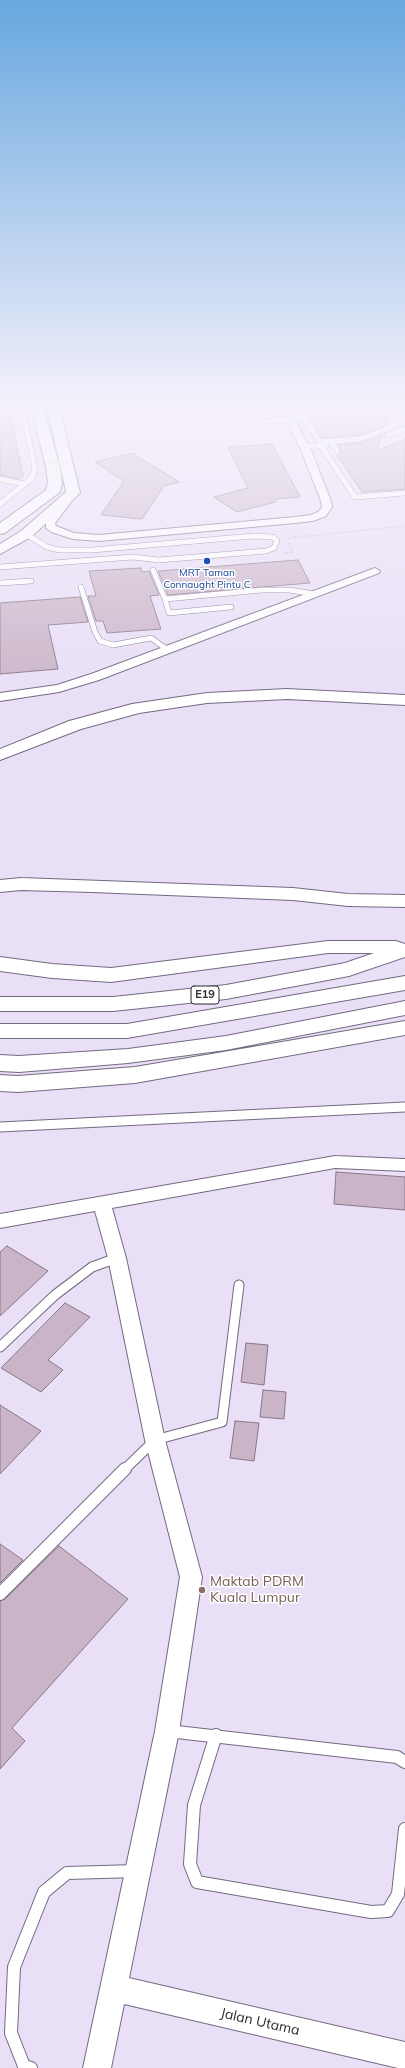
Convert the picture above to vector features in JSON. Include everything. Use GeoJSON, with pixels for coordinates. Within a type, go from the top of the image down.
{"type":"FeatureCollection","features":[{"type":"Feature","properties":{"kind":"main road"},"geometry":{"type":"LineString","coordinates":[[0,530],[36,504]]}},
{"type":"Feature","properties":{"kind":"main road"},"geometry":{"type":"LineString","coordinates":[[0,550],[26,534],[61,504]]}},
{"type":"Feature","properties":{"kind":"main road"},"geometry":{"type":"LineString","coordinates":[[0,755],[75,725],[138,708],[207,698],[287,694],[399,698]]}},
{"type":"Feature","properties":{"kind":"main road"},"geometry":{"type":"LineString","coordinates":[[0,886],[21,884],[285,894],[348,900],[405,901]]}},
{"type":"Feature","properties":{"kind":"main road"},"geometry":{"type":"LineString","coordinates":[[0,964],[52,971],[111,975],[328,947],[405,949]]}},
{"type":"Feature","properties":{"kind":"main road","name":"E19"},"geometry":{"type":"LineString","coordinates":[[0,1004],[113,1004],[226,992],[349,969],[405,949]]}},
{"type":"Feature","properties":{"kind":"main road","name":"E19"},"geometry":{"type":"LineString","coordinates":[[0,1031],[127,1030],[282,1002],[405,983]]}},
{"type":"Feature","properties":{"kind":"main road"},"geometry":{"type":"LineString","coordinates":[[0,1063],[19,1064],[128,1056],[226,1043],[405,1008]]}},
{"type":"Feature","properties":{"kind":"main road"},"geometry":{"type":"LineString","coordinates":[[0,1083],[18,1084],[135,1075],[405,1028]]}},
{"type":"Feature","properties":{"kind":"street"},"geometry":{"type":"LineString","coordinates":[[65,504],[50,523],[51,528],[72,536],[99,538],[313,518],[322,514],[327,508],[326,504]]}},
{"type":"Feature","properties":{"kind":"street"},"geometry":{"type":"LineString","coordinates":[[0,697],[59,688],[95,677],[374,571]]}},
{"type":"Feature","properties":{"kind":"street"},"geometry":{"type":"LineString","coordinates":[[0,1221],[335,1162],[405,1165]]}},
{"type":"Feature","properties":{"kind":"street"},"geometry":{"type":"LineString","coordinates":[[97,2068],[167,1731],[191,1577],[155,1440],[117,1258],[102,1203]]}},
{"type":"Feature","properties":{"kind":"street","name":"Jalan Utama"},"geometry":{"type":"LineString","coordinates":[[114,1988],[405,2056]]}},
{"type":"Feature","properties":{"kind":"lane"},"geometry":{"type":"LineString","coordinates":[[0,568],[133,557],[159,560],[266,551],[274,548],[277,541],[273,537],[254,536],[92,550],[59,550],[47,547],[26,534]]}},
{"type":"Feature","properties":{"kind":"lane"},"geometry":{"type":"LineString","coordinates":[[128,547],[133,557]]}},
{"type":"Feature","properties":{"kind":"lane"},"geometry":{"type":"LineString","coordinates":[[154,570],[169,613],[231,607]]}},
{"type":"Feature","properties":{"kind":"lane"},"geometry":{"type":"LineString","coordinates":[[0,582],[31,581]]}},
{"type":"Feature","properties":{"kind":"lane"},"geometry":{"type":"LineString","coordinates":[[81,587],[95,632],[100,641],[113,645],[151,638],[168,650]]}},
{"type":"Feature","properties":{"kind":"lane"},"geometry":{"type":"LineString","coordinates":[[165,598],[262,590],[289,590],[315,594]]}},
{"type":"Feature","properties":{"kind":"lane"},"geometry":{"type":"LineString","coordinates":[[0,1127],[405,1107]]}},
{"type":"Feature","properties":{"kind":"lane"},"geometry":{"type":"LineString","coordinates":[[0,1348],[67,1286],[92,1267],[117,1258]]}},
{"type":"Feature","properties":{"kind":"lane"},"geometry":{"type":"LineString","coordinates":[[0,1594],[155,1440],[222,1422],[239,1285]]}},
{"type":"Feature","properties":{"kind":"lane"},"geometry":{"type":"LineString","coordinates":[[167,1731],[216,1735],[397,1758],[405,1762]]}},
{"type":"Feature","properties":{"kind":"lane"},"geometry":{"type":"LineString","coordinates":[[216,1735],[194,1805],[190,1864],[197,1882],[371,1912],[388,1911],[398,1894],[405,1830]]}},
{"type":"Feature","properties":{"kind":"lane"},"geometry":{"type":"LineString","coordinates":[[31,2068],[24,2066],[11,2033],[14,1966],[44,1892],[67,1873],[138,1871]]}},
{"type":"Feature","properties":{"kind":"path"},"geometry":{"type":"LineString","coordinates":[[287,539],[405,526]]}},
{"type":"Feature","properties":{"kind":"building"},"geometry":{"type":"Polygon","coordinates":[[[109,504],[152,504],[142,519],[101,515],[109,504]]]}},
{"type":"Feature","properties":{"kind":"building"},"geometry":{"type":"Polygon","coordinates":[[[224,504],[269,504],[237,512],[224,504]]]}},
{"type":"Feature","properties":{"kind":"building"},"geometry":{"type":"Polygon","coordinates":[[[298,560],[310,583],[168,595],[158,571],[298,560]]]}},
{"type":"Feature","properties":{"kind":"building"},"geometry":{"type":"Polygon","coordinates":[[[141,568],[142,572],[149,571],[159,595],[150,596],[161,629],[107,633],[103,621],[96,621],[88,596],[96,596],[89,571],[141,568]]]}},
{"type":"Feature","properties":{"kind":"building"},"geometry":{"type":"Polygon","coordinates":[[[80,597],[88,622],[48,625],[58,669],[0,674],[0,603],[80,597]]]}},
{"type":"Feature","properties":{"kind":"building"},"geometry":{"type":"Polygon","coordinates":[[[336,1172],[405,1177],[405,1210],[334,1204],[336,1172]]]}},
{"type":"Feature","properties":{"kind":"building"},"geometry":{"type":"Polygon","coordinates":[[[7,1246],[48,1271],[0,1316],[0,1252],[7,1246]]]}},
{"type":"Feature","properties":{"kind":"building"},"geometry":{"type":"Polygon","coordinates":[[[65,1303],[90,1317],[48,1360],[63,1370],[41,1392],[1,1368],[65,1303]]]}},
{"type":"Feature","properties":{"kind":"building"},"geometry":{"type":"Polygon","coordinates":[[[246,1343],[268,1345],[264,1385],[241,1382],[246,1343]]]}},
{"type":"Feature","properties":{"kind":"building"},"geometry":{"type":"Polygon","coordinates":[[[263,1390],[286,1392],[284,1419],[260,1417],[263,1390]]]}},
{"type":"Feature","properties":{"kind":"building"},"geometry":{"type":"Polygon","coordinates":[[[0,1405],[41,1431],[0,1474],[0,1405]]]}},
{"type":"Feature","properties":{"kind":"building"},"geometry":{"type":"Polygon","coordinates":[[[235,1421],[259,1423],[254,1461],[230,1458],[235,1421]]]}},
{"type":"Feature","properties":{"kind":"building"},"geometry":{"type":"Polygon","coordinates":[[[0,1544],[23,1560],[0,1583],[0,1544]]]}},
{"type":"Feature","properties":{"kind":"building"},"geometry":{"type":"Polygon","coordinates":[[[59,1546],[128,1599],[12,1728],[25,1741],[0,1769],[0,1601],[5,1599],[59,1546]]]}},
{"type":"Feature","properties":{"kind":"place","name":"MRT Taman Connaught Pintu C"},"geometry":{"type":"Point","coordinates":[207,561]}},
{"type":"Feature","properties":{"kind":"place","name":"Maktab PDRM Kuala Lumpur"},"geometry":{"type":"Point","coordinates":[202,1590]}}]}
